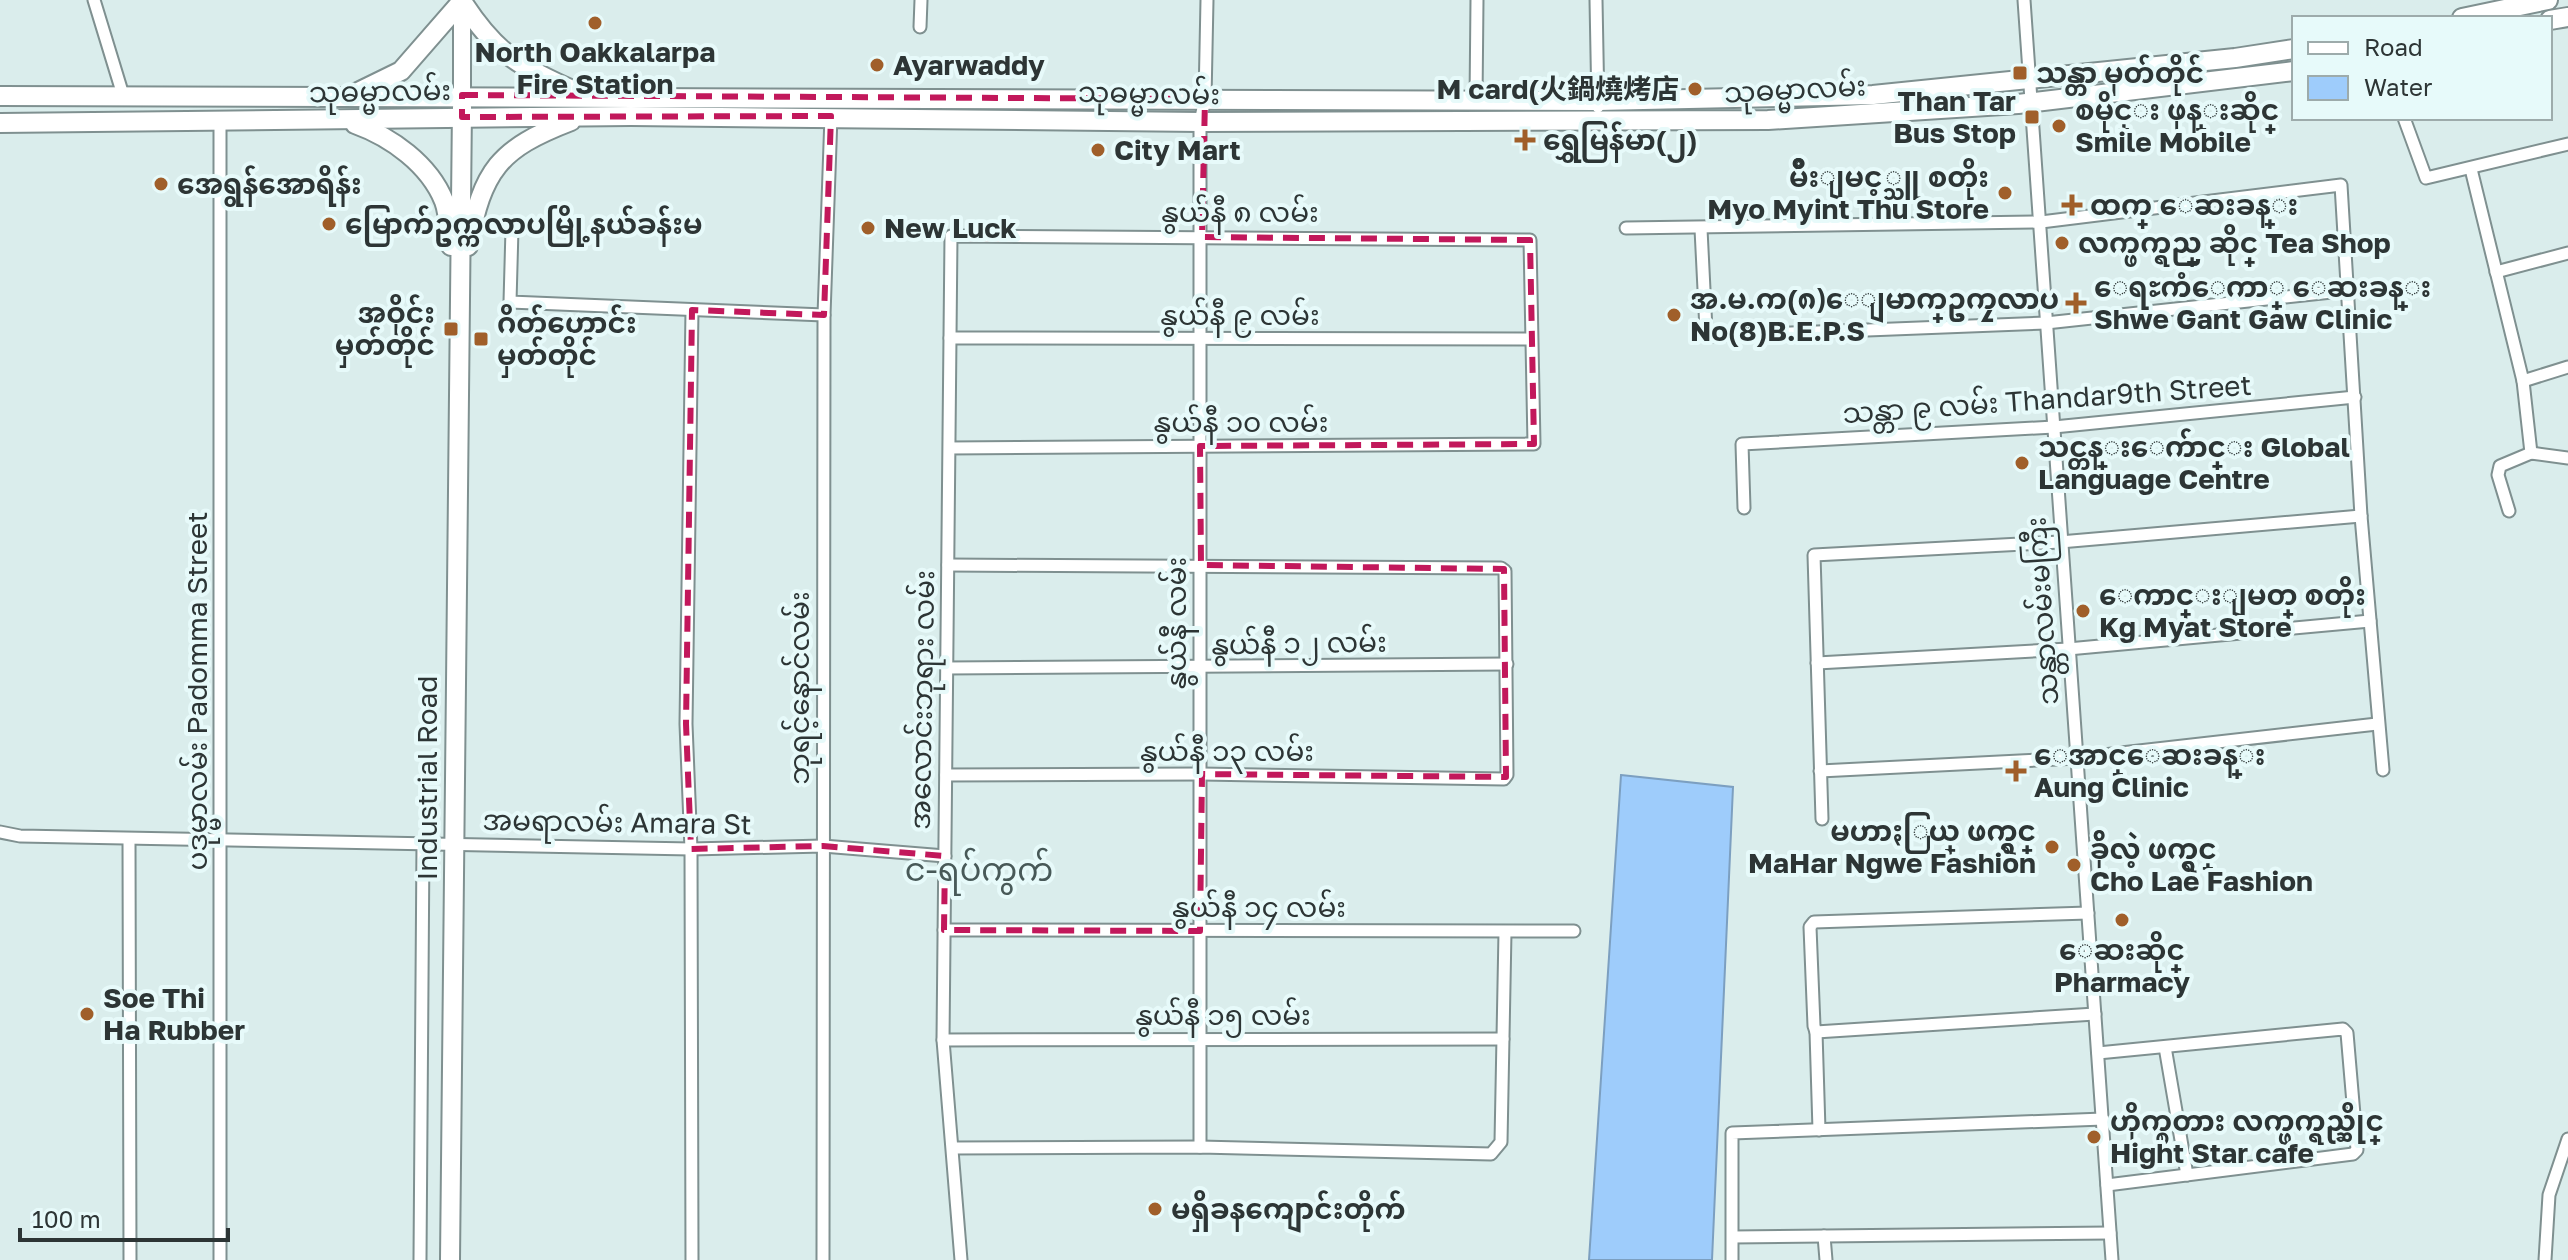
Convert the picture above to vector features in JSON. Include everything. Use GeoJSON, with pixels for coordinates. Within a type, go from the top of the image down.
{"type":"FeatureCollection","features":[{"type":"Feature","properties":{"kind":"main road"},"geometry":{"type":"LineString","coordinates":[[459,296],[462,0]]}},
{"type":"Feature","properties":{"kind":"main road"},"geometry":{"type":"LineString","coordinates":[[462,0],[484,36],[528,71],[586,96]]}},
{"type":"Feature","properties":{"kind":"main road"},"geometry":{"type":"LineString","coordinates":[[346,97],[401,71],[462,0]]}},
{"type":"Feature","properties":{"kind":"main road"},"geometry":{"type":"LineString","coordinates":[[2472,16],[2548,0]]}},
{"type":"Feature","properties":{"kind":"main road","name":"သုဓမ္မာလမ်း"},"geometry":{"type":"LineString","coordinates":[[0,96],[462,95],[1598,101],[1873,95],[2292,49]]}},
{"type":"Feature","properties":{"kind":"main road","name":"သုဓမ္မာလမ်း"},"geometry":{"type":"LineString","coordinates":[[0,123],[584,116],[831,116],[1200,122],[1768,120],[2029,102],[2292,71]]}},
{"type":"Feature","properties":{"kind":"main road"},"geometry":{"type":"LineString","coordinates":[[459,296],[477,203],[496,165],[526,138],[584,116]]}},
{"type":"Feature","properties":{"kind":"main road"},"geometry":{"type":"LineString","coordinates":[[345,120],[385,135],[420,166],[444,202],[459,296]]}},
{"type":"Feature","properties":{"kind":"main road","name":"Industrial Road"},"geometry":{"type":"LineString","coordinates":[[450,1260],[459,296]]}},
{"type":"Feature","properties":{"kind":"street"},"geometry":{"type":"LineString","coordinates":[[94,0],[119,95]]}},
{"type":"Feature","properties":{"kind":"street"},"geometry":{"type":"LineString","coordinates":[[920,27],[921,0]]}},
{"type":"Feature","properties":{"kind":"street","name":"နွယ်နီ လမ်း"},"geometry":{"type":"LineString","coordinates":[[1200,1147],[1200,122],[1205,99],[1207,0]]}},
{"type":"Feature","properties":{"kind":"street"},"geometry":{"type":"LineString","coordinates":[[1476,101],[1477,0]]}},
{"type":"Feature","properties":{"kind":"street"},"geometry":{"type":"LineString","coordinates":[[1596,0],[1599,122]]}},
{"type":"Feature","properties":{"kind":"street","name":"သန္တာလမ်းမကြီး"},"geometry":{"type":"LineString","coordinates":[[2024,0],[2112,1260]]}},
{"type":"Feature","properties":{"kind":"street","name":"ဘုရင့်နောင်လမ်း"},"geometry":{"type":"LineString","coordinates":[[823,1260],[824,315],[831,116]]}},
{"type":"Feature","properties":{"kind":"street"},"geometry":{"type":"LineString","coordinates":[[2405,120],[2426,178],[2568,144]]}},
{"type":"Feature","properties":{"kind":"street","name":"ပဒုမ္မာလမ်း Padomma Street"},"geometry":{"type":"LineString","coordinates":[[220,121],[220,1260]]}},
{"type":"Feature","properties":{"kind":"street"},"geometry":{"type":"LineString","coordinates":[[2471,169],[2523,381],[2531,453]]}},
{"type":"Feature","properties":{"kind":"street"},"geometry":{"type":"LineString","coordinates":[[1626,228],[2038,222],[2341,185],[2350,290],[2361,516],[2383,770]]}},
{"type":"Feature","properties":{"kind":"street"},"geometry":{"type":"LineString","coordinates":[[512,229],[510,302],[824,315]]}},
{"type":"Feature","properties":{"kind":"street"},"geometry":{"type":"LineString","coordinates":[[1701,229],[1707,334],[2046,323],[2350,290]]}},
{"type":"Feature","properties":{"kind":"street","name":"နွယ်နီ ၈ လမ်း"},"geometry":{"type":"LineString","coordinates":[[951,236],[1528,238],[1531,339]]}},
{"type":"Feature","properties":{"kind":"street","name":"အလောင်းဘုရား လမ်း"},"geometry":{"type":"LineString","coordinates":[[951,236],[943,1040],[961,1260]]}},
{"type":"Feature","properties":{"kind":"street"},"geometry":{"type":"LineString","coordinates":[[2496,272],[2568,253]]}},
{"type":"Feature","properties":{"kind":"street"},"geometry":{"type":"LineString","coordinates":[[692,310],[686,724],[691,849],[692,1260]]}},
{"type":"Feature","properties":{"kind":"street","name":"နွယ်နီ ၉ လမ်း"},"geometry":{"type":"LineString","coordinates":[[950,338],[1531,339]]}},
{"type":"Feature","properties":{"kind":"street","name":"နွယ်နီ ၁၀ လမ်း"},"geometry":{"type":"LineString","coordinates":[[949,448],[1534,444],[1531,339]]}},
{"type":"Feature","properties":{"kind":"street"},"geometry":{"type":"LineString","coordinates":[[2523,381],[2568,367]]}},
{"type":"Feature","properties":{"kind":"street","name":"သန္တာ ၉ လမ်း Thandar9th Street"},"geometry":{"type":"LineString","coordinates":[[1744,508],[1742,444],[2054,427],[2355,397]]}},
{"type":"Feature","properties":{"kind":"street"},"geometry":{"type":"LineString","coordinates":[[2509,511],[2498,475],[2500,466],[2531,453],[2568,458]]}},
{"type":"Feature","properties":{"kind":"street"},"geometry":{"type":"LineString","coordinates":[[1822,819],[1814,555],[2060,542],[2361,516]]}},
{"type":"Feature","properties":{"kind":"street"},"geometry":{"type":"LineString","coordinates":[[948,565],[1504,569],[1507,664]]}},
{"type":"Feature","properties":{"kind":"street"},"geometry":{"type":"LineString","coordinates":[[1817,663],[2068,649],[2370,621]]}},
{"type":"Feature","properties":{"kind":"street","name":"နွယ်နီ ၁၂ လမ်း"},"geometry":{"type":"LineString","coordinates":[[947,668],[1199,669],[1507,664]]}},
{"type":"Feature","properties":{"kind":"street","name":"နွယ်နီ ၁၃ လမ်း"},"geometry":{"type":"LineString","coordinates":[[946,775],[1506,777],[1507,664]]}},
{"type":"Feature","properties":{"kind":"street"},"geometry":{"type":"LineString","coordinates":[[1820,771],[2077,758],[2377,724]]}},
{"type":"Feature","properties":{"kind":"street","name":"အမရာလမ်း Amara St"},"geometry":{"type":"LineString","coordinates":[[0,832],[20,836],[129,839],[691,849],[823,846],[945,856]]}},
{"type":"Feature","properties":{"kind":"street"},"geometry":{"type":"LineString","coordinates":[[129,839],[130,1260]]}},
{"type":"Feature","properties":{"kind":"street"},"geometry":{"type":"LineString","coordinates":[[420,1260],[423,843]]}},
{"type":"Feature","properties":{"kind":"street"},"geometry":{"type":"LineString","coordinates":[[1819,1130],[1810,927],[1814,922],[2088,913]]}},
{"type":"Feature","properties":{"kind":"street","name":"နွယ်နီ ၁၄ လမ်း"},"geometry":{"type":"LineString","coordinates":[[944,930],[1574,931]]}},
{"type":"Feature","properties":{"kind":"street"},"geometry":{"type":"LineString","coordinates":[[953,1148],[1200,1147],[1491,1154],[1501,1142],[1505,932]]}},
{"type":"Feature","properties":{"kind":"street"},"geometry":{"type":"LineString","coordinates":[[1816,1032],[2095,1014]]}},
{"type":"Feature","properties":{"kind":"street"},"geometry":{"type":"LineString","coordinates":[[2098,1053],[2343,1029],[2347,1033],[2356,1153],[2107,1185]]}},
{"type":"Feature","properties":{"kind":"street","name":"နွယ်နီ ၁၅ လမ်း"},"geometry":{"type":"LineString","coordinates":[[943,1040],[1503,1039]]}},
{"type":"Feature","properties":{"kind":"street"},"geometry":{"type":"LineString","coordinates":[[2165,1047],[2187,1175]]}},
{"type":"Feature","properties":{"kind":"street"},"geometry":{"type":"LineString","coordinates":[[1732,1260],[1732,1133],[2103,1119]]}},
{"type":"Feature","properties":{"kind":"street"},"geometry":{"type":"LineString","coordinates":[[2545,1260],[2549,1195],[2568,1139]]}},
{"type":"Feature","properties":{"kind":"street"},"geometry":{"type":"LineString","coordinates":[[1733,1237],[2110,1233]]}},
{"type":"Feature","properties":{"kind":"street"},"geometry":{"type":"LineString","coordinates":[[1824,1236],[1826,1260]]}},
{"type":"Feature","properties":{"kind":"highlighted area"},"geometry":{"type":"Polygon","coordinates":[[[462,95],[1205,99],[1202,237],[1530,240],[1534,444],[1200,446],[1201,565],[1504,569],[1506,777],[1202,774],[1200,931],[944,930],[945,856],[823,846],[691,849],[686,724],[692,310],[824,315],[831,116],[462,117],[462,95]]]}},
{"type":"Feature","properties":{"kind":"water"},"geometry":{"type":"Polygon","coordinates":[[[1621,775],[1733,787],[1712,1260],[1589,1260],[1621,775]]]}},
{"type":"Feature","properties":{"kind":"place","name":"North Oakkalarpa Fire Station"},"geometry":{"type":"Point","coordinates":[595,23]}},
{"type":"Feature","properties":{"kind":"place","name":"Ayarwaddy"},"geometry":{"type":"Point","coordinates":[877,65]}},
{"type":"Feature","properties":{"kind":"place","name":"သန္တာ မှတ်တိုင်"},"geometry":{"type":"Point","coordinates":[2020,73]}},
{"type":"Feature","properties":{"kind":"place","name":"M card(火鍋燒烤店"},"geometry":{"type":"Point","coordinates":[1695,89]}},
{"type":"Feature","properties":{"kind":"place","name":"Than Tar Bus Stop"},"geometry":{"type":"Point","coordinates":[2032,117]}},
{"type":"Feature","properties":{"kind":"place","name":"စမိုင္း ဖုန္းဆိုင္ Smile Mobile"},"geometry":{"type":"Point","coordinates":[2059,126]}},
{"type":"Feature","properties":{"kind":"place","name":"ရွှေမြန်မာ(၂)"},"geometry":{"type":"Point","coordinates":[1525,140]}},
{"type":"Feature","properties":{"kind":"place","name":"City Mart"},"geometry":{"type":"Point","coordinates":[1098,150]}},
{"type":"Feature","properties":{"kind":"place","name":"အေရွန်အောရိန်း"},"geometry":{"type":"Point","coordinates":[161,184]}},
{"type":"Feature","properties":{"kind":"place","name":"မ်ိဳးျမင့္သူ စတိုး Myo Myint Thu Store"},"geometry":{"type":"Point","coordinates":[2005,193]}},
{"type":"Feature","properties":{"kind":"place","name":"ထက္ ေဆးခန္း"},"geometry":{"type":"Point","coordinates":[2072,205]}},
{"type":"Feature","properties":{"kind":"place","name":"မြောက်ဥက္ကလာပမြို့နယ်ခန်းမ"},"geometry":{"type":"Point","coordinates":[329,224]}},
{"type":"Feature","properties":{"kind":"place","name":"New Luck"},"geometry":{"type":"Point","coordinates":[868,228]}},
{"type":"Feature","properties":{"kind":"place","name":"လက္ဖက္ရည္ ဆိုင္ Tea Shop"},"geometry":{"type":"Point","coordinates":[2062,243]}},
{"type":"Feature","properties":{"kind":"place","name":"ေရႊကံေကာ္ ေဆးခန္း Shwe Gant Gaw Clinic"},"geometry":{"type":"Point","coordinates":[2076,303]}},
{"type":"Feature","properties":{"kind":"place","name":"အ.မ.က(၈)ေျမာက္ဥကၠလာပ No(8)B.E.P.S"},"geometry":{"type":"Point","coordinates":[1674,315]}},
{"type":"Feature","properties":{"kind":"place","name":"အဝိုင်း မှတ်တိုင်"},"geometry":{"type":"Point","coordinates":[451,329]}},
{"type":"Feature","properties":{"kind":"place","name":"ဂိတ်ဟောင်း မှတ်တိုင်"},"geometry":{"type":"Point","coordinates":[481,339]}},
{"type":"Feature","properties":{"kind":"place","name":"သင္တန္းေက်ာင္း Global Language Centre"},"geometry":{"type":"Point","coordinates":[2022,463]}},
{"type":"Feature","properties":{"kind":"place","name":"ေကာင္းျမတ္ စတိုး Kg Myat Store"},"geometry":{"type":"Point","coordinates":[2083,611]}},
{"type":"Feature","properties":{"kind":"place","name":"ေအာင္ေဆးခန္း Aung Clinic"},"geometry":{"type":"Point","coordinates":[2016,771]}},
{"type":"Feature","properties":{"kind":"place","name":"မဟာႏြယ္ ဖက္ရွင္ MaHar Ngwe Fashion"},"geometry":{"type":"Point","coordinates":[2052,847]}},
{"type":"Feature","properties":{"kind":"place","name":"ခ်ိုလဲ့ ဖက္ရွင္ Cho Lae Fashion"},"geometry":{"type":"Point","coordinates":[2074,865]}},
{"type":"Feature","properties":{"kind":"place","name":"ေဆးဆိုင္ Pharmacy"},"geometry":{"type":"Point","coordinates":[2122,920]}},
{"type":"Feature","properties":{"kind":"place","name":"Soe Thi Ha Rubber"},"geometry":{"type":"Point","coordinates":[87,1014]}},
{"type":"Feature","properties":{"kind":"place","name":"ဟိုက္စတား လက္ဖက္ရည္ဆိုင္ Hight Star cafe"},"geometry":{"type":"Point","coordinates":[2094,1137]}},
{"type":"Feature","properties":{"kind":"place","name":"မရှိခနကျောင်းတိုက်"},"geometry":{"type":"Point","coordinates":[1155,1209]}},
{"type":"Feature","properties":{"kind":"district","name":"င-ရပ်ကွက်"},"geometry":{"type":"Point","coordinates":[979,870]}}]}
